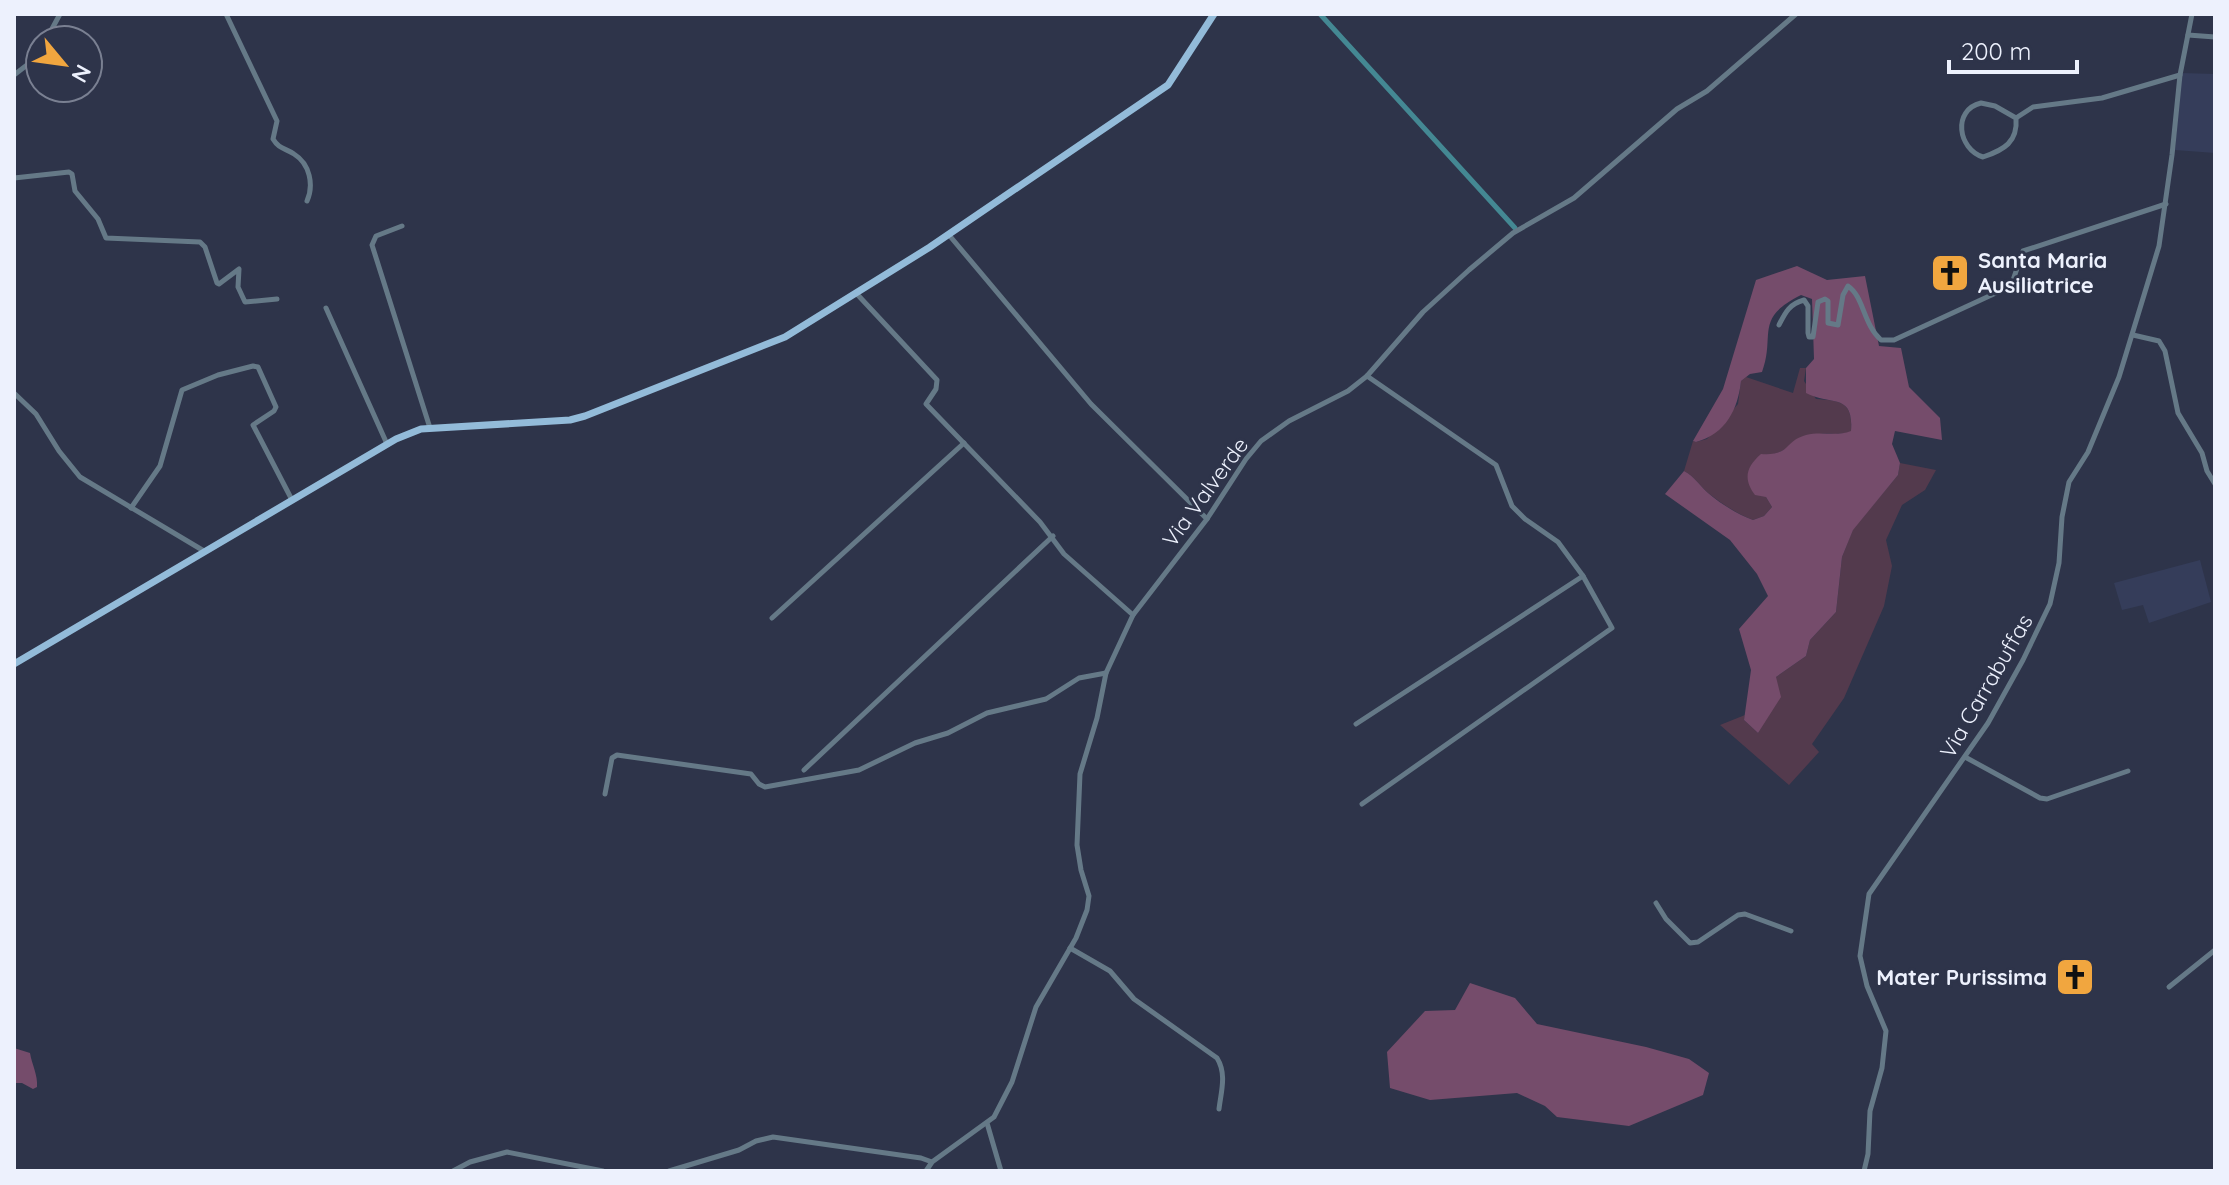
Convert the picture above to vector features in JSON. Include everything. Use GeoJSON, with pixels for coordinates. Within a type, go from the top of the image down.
{"type":"FeatureCollection","features":[{"type":"Feature","properties":{"kind":"main road"},"geometry":{"type":"LineString","coordinates":[[14,664],[387,444],[421,429],[570,420],[785,337],[949,235],[1168,85],[1214,14]]}},
{"type":"Feature","properties":{"kind":"street"},"geometry":{"type":"LineString","coordinates":[[226,14],[277,121],[273,139],[279,147],[296,154],[310,176],[307,201]]}},
{"type":"Feature","properties":{"kind":"street","name":"Via Valverde"},"geometry":{"type":"LineString","coordinates":[[926,1171],[932,1162],[994,1117],[1012,1082],[1036,1007],[1070,948],[1087,910],[1089,896],[1077,845],[1080,774],[1097,718],[1106,673],[1133,615],[1207,519],[1246,459],[1261,441],[1289,421],[1348,391],[1367,376],[1423,312],[1469,270],[1513,233],[1574,198],[1677,109],[1733,70],[1765,38],[1796,14]]}},
{"type":"Feature","properties":{"kind":"street","name":"Via Carrabuffas"},"geometry":{"type":"LineString","coordinates":[[1864,1171],[1870,1111],[1882,1068],[1886,1031],[1867,986],[1860,956],[1869,894],[1965,757],[2015,676],[2050,604],[2059,563],[2062,517],[2069,482],[2096,434],[2133,335],[2159,246],[2180,75],[2192,14]]}},
{"type":"Feature","properties":{"kind":"street"},"geometry":{"type":"LineString","coordinates":[[2188,35],[2215,37]]}},
{"type":"Feature","properties":{"kind":"street"},"geometry":{"type":"LineString","coordinates":[[2016,118],[2033,107],[2102,98],[2180,75]]}},
{"type":"Feature","properties":{"kind":"street"},"geometry":{"type":"LineString","coordinates":[[1981,103],[1995,106],[2016,118],[2013,139],[1995,153],[1983,157],[1973,152],[1960,131],[1960,122],[1966,111],[1981,103]]}},
{"type":"Feature","properties":{"kind":"street"},"geometry":{"type":"LineString","coordinates":[[14,178],[69,172],[75,191],[98,219],[106,238],[200,242],[205,247],[217,283],[239,269],[238,287],[245,302],[277,299]]}},
{"type":"Feature","properties":{"kind":"street"},"geometry":{"type":"LineString","coordinates":[[1779,325],[1787,310],[1794,303],[1804,300],[1808,306],[1808,333],[1809,337],[1813,337],[1818,302],[1825,299],[1828,301],[1828,323],[1838,325],[1843,295],[1848,286],[1857,293],[1872,332],[1881,340],[1894,340],[2011,286],[2023,251],[2166,204]]}},
{"type":"Feature","properties":{"kind":"street"},"geometry":{"type":"LineString","coordinates":[[402,226],[376,236],[372,245],[430,428]]}},
{"type":"Feature","properties":{"kind":"street"},"geometry":{"type":"LineString","coordinates":[[949,235],[1091,404],[1207,519]]}},
{"type":"Feature","properties":{"kind":"street"},"geometry":{"type":"LineString","coordinates":[[856,293],[937,380],[936,389],[926,404],[1053,536],[1064,554],[1133,615]]}},
{"type":"Feature","properties":{"kind":"street"},"geometry":{"type":"LineString","coordinates":[[326,308],[387,444]]}},
{"type":"Feature","properties":{"kind":"street"},"geometry":{"type":"LineString","coordinates":[[2133,335],[2159,341],[2165,351],[2178,413],[2202,453],[2215,484]]}},
{"type":"Feature","properties":{"kind":"street"},"geometry":{"type":"LineString","coordinates":[[131,508],[160,466],[182,390],[218,375],[253,366],[258,367],[276,407],[253,425],[292,500]]}},
{"type":"Feature","properties":{"kind":"street"},"geometry":{"type":"LineString","coordinates":[[1362,804],[1612,628],[1583,576],[1558,542],[1512,506],[1496,465],[1367,376]]}},
{"type":"Feature","properties":{"kind":"street"},"geometry":{"type":"LineString","coordinates":[[14,393],[36,414],[80,477],[204,551]]}},
{"type":"Feature","properties":{"kind":"street"},"geometry":{"type":"LineString","coordinates":[[772,618],[964,443]]}},
{"type":"Feature","properties":{"kind":"street"},"geometry":{"type":"LineString","coordinates":[[804,770],[1053,536]]}},
{"type":"Feature","properties":{"kind":"street"},"geometry":{"type":"LineString","coordinates":[[1356,724],[1583,576]]}},
{"type":"Feature","properties":{"kind":"street"},"geometry":{"type":"LineString","coordinates":[[605,794],[612,758],[617,755],[751,774],[765,787],[848,772],[915,743],[948,733],[987,713],[1046,699],[1079,678],[1106,673]]}},
{"type":"Feature","properties":{"kind":"street"},"geometry":{"type":"LineString","coordinates":[[1965,757],[2047,799],[2128,771]]}},
{"type":"Feature","properties":{"kind":"street"},"geometry":{"type":"LineString","coordinates":[[1656,903],[1666,919],[1690,943],[1698,942],[1738,915],[1745,914],[1791,931]]}},
{"type":"Feature","properties":{"kind":"street"},"geometry":{"type":"LineString","coordinates":[[1070,948],[1110,971],[1134,999],[1217,1058],[1223,1067],[1219,1109]]}},
{"type":"Feature","properties":{"kind":"street"},"geometry":{"type":"LineString","coordinates":[[2169,987],[2215,950]]}},
{"type":"Feature","properties":{"kind":"street"},"geometry":{"type":"LineString","coordinates":[[987,1123],[1001,1171]]}},
{"type":"Feature","properties":{"kind":"street"},"geometry":{"type":"LineString","coordinates":[[669,1171],[773,1137],[932,1162]]}},
{"type":"Feature","properties":{"kind":"street"},"geometry":{"type":"LineString","coordinates":[[453,1171],[470,1162],[507,1152],[603,1171]]}},
{"type":"Feature","properties":{"kind":"shaded area"},"geometry":{"type":"Polygon","coordinates":[[[2181,73],[2215,74],[2215,153],[2175,150],[2181,73]]]}},
{"type":"Feature","properties":{"kind":"shaded area"},"geometry":{"type":"Polygon","coordinates":[[[1797,266],[1827,280],[1865,276],[1879,346],[1901,348],[1909,387],[1940,418],[1942,440],[1895,431],[1892,444],[1900,463],[1898,475],[1853,530],[1842,557],[1836,612],[1810,640],[1806,656],[1776,677],[1781,697],[1758,733],[1744,720],[1751,670],[1739,629],[1768,596],[1757,574],[1730,540],[1665,494],[1684,471],[1718,501],[1753,520],[1764,516],[1772,507],[1766,497],[1755,495],[1748,478],[1749,468],[1761,454],[1778,453],[1806,435],[1851,431],[1849,410],[1844,405],[1806,393],[1806,368],[1814,359],[1812,299],[1801,295],[1786,304],[1771,320],[1762,372],[1750,374],[1741,381],[1729,419],[1715,433],[1693,441],[1723,389],[1756,280],[1797,266]]]}},
{"type":"Feature","properties":{"kind":"shaded area"},"geometry":{"type":"Polygon","coordinates":[[[1800,368],[1806,368],[1804,381],[1816,399],[1839,402],[1848,409],[1851,432],[1813,435],[1777,453],[1761,455],[1766,497],[1772,507],[1764,516],[1753,520],[1718,501],[1684,471],[1693,441],[1707,439],[1738,404],[1741,381],[1746,377],[1793,393],[1800,368]]]}},
{"type":"Feature","properties":{"kind":"shaded area"},"geometry":{"type":"Polygon","coordinates":[[[1900,463],[1936,470],[1925,490],[1902,505],[1886,540],[1892,566],[1884,606],[1844,698],[1812,744],[1819,752],[1789,785],[1720,725],[1745,715],[1744,720],[1758,733],[1776,677],[1806,656],[1810,640],[1836,612],[1842,557],[1853,529],[1898,475],[1900,463]]]}},
{"type":"Feature","properties":{"kind":"shaded area"},"geometry":{"type":"Polygon","coordinates":[[[2200,560],[2211,602],[2149,623],[2143,605],[2122,610],[2114,583],[2200,560]]]}},
{"type":"Feature","properties":{"kind":"shaded area"},"geometry":{"type":"Polygon","coordinates":[[[1470,983],[1515,998],[1537,1024],[1689,1059],[1709,1073],[1703,1095],[1629,1126],[1557,1117],[1545,1106],[1517,1093],[1430,1100],[1390,1088],[1387,1052],[1425,1011],[1455,1010],[1470,983]]]}},
{"type":"Feature","properties":{"kind":"shaded area"},"geometry":{"type":"Polygon","coordinates":[[[14,1048],[30,1053],[37,1087],[33,1089],[22,1083],[14,1083],[14,1048]]]}},
{"type":"Feature","properties":{"kind":"waterway"},"geometry":{"type":"LineString","coordinates":[[1320,14],[1515,228]]}},
{"type":"Feature","properties":{"kind":"place","name":"Santa Maria Ausiliatrice"},"geometry":{"type":"Point","coordinates":[1950,273]}},
{"type":"Feature","properties":{"kind":"place","name":"Mater Purissima"},"geometry":{"type":"Point","coordinates":[2075,977]}}]}
